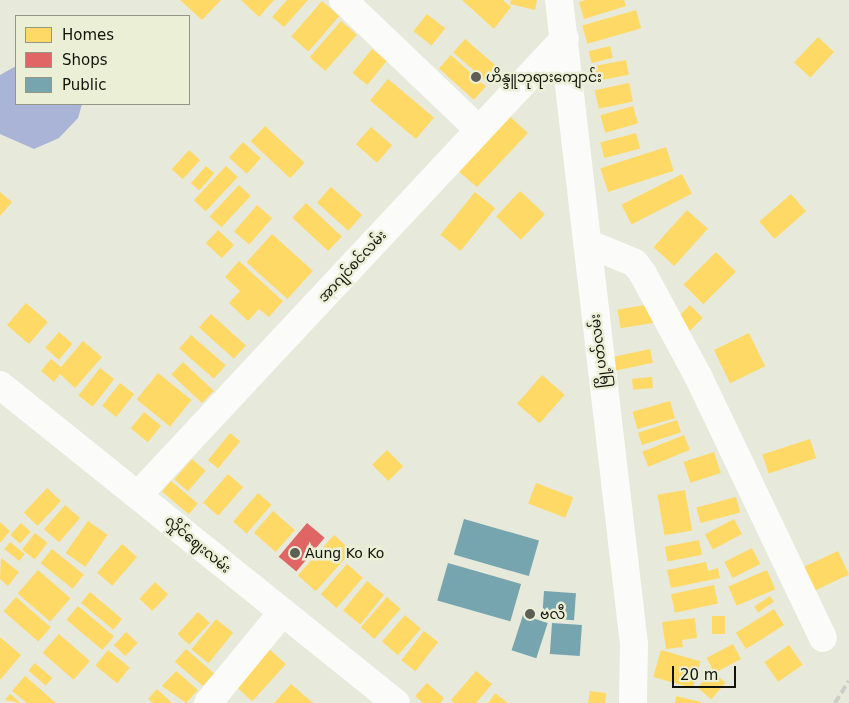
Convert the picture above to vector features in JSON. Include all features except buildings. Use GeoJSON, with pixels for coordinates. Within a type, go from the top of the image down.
{"type":"FeatureCollection","features":[{"type":"Feature","properties":{"kind":"street"},"geometry":{"type":"LineString","coordinates":[[343,0],[478,130]]}},
{"type":"Feature","properties":{"kind":"street","name":"မြို့ပတ်လမ်း"},"geometry":{"type":"LineString","coordinates":[[559,0],[634,644],[633,703]]}},
{"type":"Feature","properties":{"kind":"street","name":"အာဂျင်စင်လမ်း"},"geometry":{"type":"LineString","coordinates":[[138,495],[564,38]]}},
{"type":"Feature","properties":{"kind":"street"},"geometry":{"type":"LineString","coordinates":[[586,243],[635,263],[643,274],[698,376],[823,638]]}},
{"type":"Feature","properties":{"kind":"street","name":"လှိုင်ဈေးလမ်း"},"geometry":{"type":"LineString","coordinates":[[0,385],[396,703]]}},
{"type":"Feature","properties":{"kind":"street"},"geometry":{"type":"LineString","coordinates":[[208,703],[282,613]]}},
{"type":"Feature","properties":{"kind":"water"},"geometry":{"type":"Polygon","coordinates":[[[15,67],[15,105],[82,105],[78,118],[59,138],[34,149],[0,134],[0,75],[15,67]]]}},
{"type":"Feature","properties":{"kind":"railway"},"geometry":{"type":"LineString","coordinates":[[835,703],[849,681]]}},
{"type":"Feature","properties":{"kind":"place","name":"ဟိန္ဒူဘုရားကျောင်း"},"geometry":{"type":"Point","coordinates":[476,77]}},
{"type":"Feature","properties":{"kind":"place","name":"Aung Ko Ko"},"geometry":{"type":"Point","coordinates":[295,553]}},
{"type":"Feature","properties":{"kind":"place","name":"ဗလီ"},"geometry":{"type":"Point","coordinates":[530,614]}}]}
